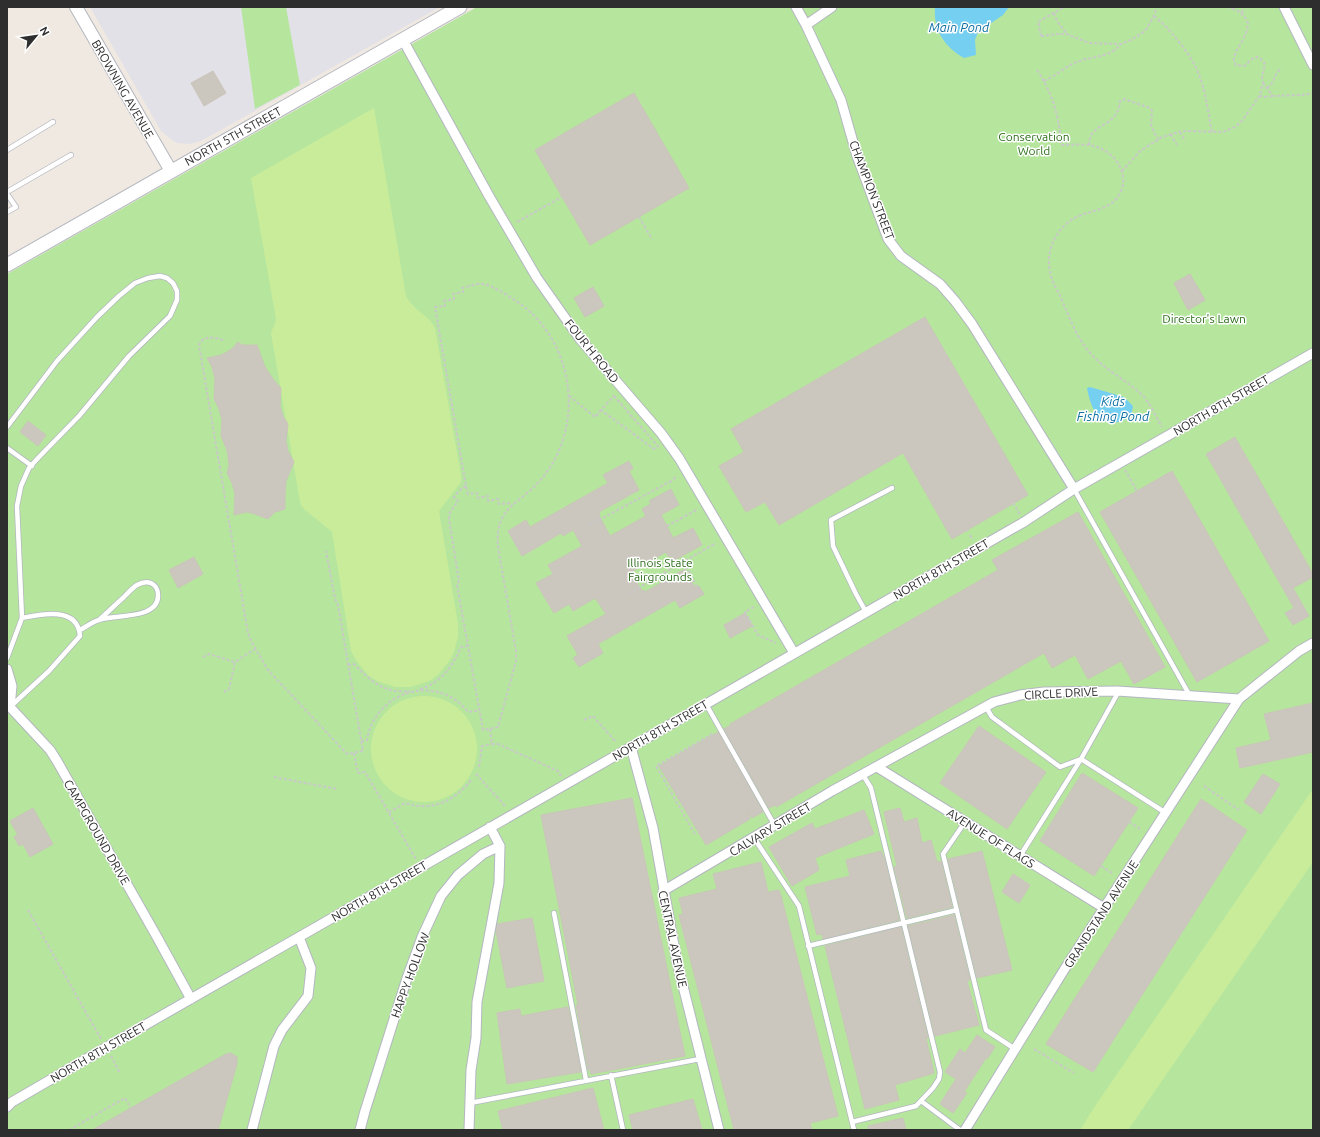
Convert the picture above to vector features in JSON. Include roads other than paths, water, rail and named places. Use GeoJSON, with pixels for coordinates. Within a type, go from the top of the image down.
{"type":"FeatureCollection","features":[{"type":"Feature","properties":{"kind":"main road","name":"NORTH 5TH STREET"},"geometry":{"type":"LineString","coordinates":[[7,265],[460,7]]}},
{"type":"Feature","properties":{"kind":"street","name":"BROWNING AVENUE"},"geometry":{"type":"LineString","coordinates":[[76,7],[171,171]]}},
{"type":"Feature","properties":{"kind":"street","name":"CHAMPION STREET"},"geometry":{"type":"LineString","coordinates":[[796,7],[841,100],[857,156],[888,239],[901,256],[921,272],[940,284],[955,301],[972,324],[1074,489]]}},
{"type":"Feature","properties":{"kind":"street"},"geometry":{"type":"LineString","coordinates":[[806,25],[832,7]]}},
{"type":"Feature","properties":{"kind":"street"},"geometry":{"type":"LineString","coordinates":[[1284,7],[1313,65]]}},
{"type":"Feature","properties":{"kind":"street","name":"FOUR H ROAD"},"geometry":{"type":"LineString","coordinates":[[402,40],[485,189],[537,278],[580,339],[666,439],[686,469],[794,653]]}},
{"type":"Feature","properties":{"kind":"street","name":"NORTH 8TH STREET"},"geometry":{"type":"LineString","coordinates":[[7,1107],[12,1102],[490,827],[1024,522],[1074,489],[1313,353]]}},
{"type":"Feature","properties":{"kind":"street","name":"GRANDSTAND AVENUE"},"geometry":{"type":"LineString","coordinates":[[964,1130],[1104,908],[1239,699],[1298,651],[1313,642]]}},
{"type":"Feature","properties":{"kind":"street"},"geometry":{"type":"LineString","coordinates":[[7,669],[12,686],[9,709]]}},
{"type":"Feature","properties":{"kind":"street","name":"CIRCLE DRIVE"},"geometry":{"type":"LineString","coordinates":[[877,767],[994,702],[1020,695],[1044,692],[1119,691],[1239,699]]}},
{"type":"Feature","properties":{"kind":"street","name":"CAMPGROUND DRIVE"},"geometry":{"type":"LineString","coordinates":[[9,709],[50,750],[57,761],[191,999]]}},
{"type":"Feature","properties":{"kind":"street","name":"CENTRAL AVENUE"},"geometry":{"type":"LineString","coordinates":[[631,747],[653,828],[663,892],[677,962],[700,1059],[719,1130]]}},
{"type":"Feature","properties":{"kind":"street","name":"CALVARY STREET"},"geometry":{"type":"LineString","coordinates":[[663,892],[877,767]]}},
{"type":"Feature","properties":{"kind":"street","name":"AVENUE OF FLAGS"},"geometry":{"type":"LineString","coordinates":[[877,767],[1104,908]]}},
{"type":"Feature","properties":{"kind":"street"},"geometry":{"type":"LineString","coordinates":[[469,1130],[470,1070],[476,1038],[477,1002],[499,883],[500,846],[490,827]]}},
{"type":"Feature","properties":{"kind":"street","name":"HAPPY HOLLOW"},"geometry":{"type":"LineString","coordinates":[[360,1130],[407,978],[422,937],[441,896],[458,875],[483,854],[500,846]]}},
{"type":"Feature","properties":{"kind":"street"},"geometry":{"type":"LineString","coordinates":[[252,1130],[274,1046],[282,1030],[308,996],[311,968],[299,937]]}},
{"type":"Feature","properties":{"kind":"lane"},"geometry":{"type":"LineString","coordinates":[[7,150],[53,122]]}},
{"type":"Feature","properties":{"kind":"lane"},"geometry":{"type":"LineString","coordinates":[[7,212],[16,207],[7,193],[71,155]]}},
{"type":"Feature","properties":{"kind":"lane"},"geometry":{"type":"LineString","coordinates":[[7,427],[57,361],[97,317],[119,296],[135,283],[148,278],[160,276],[167,278],[173,283],[177,291],[177,300],[170,316],[129,356],[79,416],[32,466],[21,486],[17,506],[22,618],[7,658]]}},
{"type":"Feature","properties":{"kind":"lane"},"geometry":{"type":"LineString","coordinates":[[7,448],[32,466]]}},
{"type":"Feature","properties":{"kind":"lane"},"geometry":{"type":"LineString","coordinates":[[866,612],[834,546],[832,520],[892,488]]}},
{"type":"Feature","properties":{"kind":"lane"},"geometry":{"type":"LineString","coordinates":[[1074,489],[1190,696]]}},
{"type":"Feature","properties":{"kind":"lane"},"geometry":{"type":"LineString","coordinates":[[80,630],[99,620],[136,585],[148,581],[153,583],[157,589],[157,603],[144,613],[99,620]]}},
{"type":"Feature","properties":{"kind":"lane"},"geometry":{"type":"LineString","coordinates":[[9,709],[49,671],[80,636],[80,630],[74,620],[63,615],[51,614],[22,618]]}},
{"type":"Feature","properties":{"kind":"lane"},"geometry":{"type":"LineString","coordinates":[[1020,856],[1081,759],[1119,691]]}},
{"type":"Feature","properties":{"kind":"lane"},"geometry":{"type":"LineString","coordinates":[[706,704],[775,826]]}},
{"type":"Feature","properties":{"kind":"lane"},"geometry":{"type":"LineString","coordinates":[[986,707],[992,717],[1060,767],[1081,759]]}},
{"type":"Feature","properties":{"kind":"lane"},"geometry":{"type":"LineString","coordinates":[[1081,759],[1166,813]]}},
{"type":"Feature","properties":{"kind":"lane"},"geometry":{"type":"LineString","coordinates":[[852,1122],[916,1106],[939,1079],[940,1072],[871,788],[863,775]]}},
{"type":"Feature","properties":{"kind":"lane"},"geometry":{"type":"LineString","coordinates":[[965,822],[944,854],[986,1030],[1015,1049]]}},
{"type":"Feature","properties":{"kind":"lane"},"geometry":{"type":"LineString","coordinates":[[754,838],[799,906],[854,1130]]}},
{"type":"Feature","properties":{"kind":"lane"},"geometry":{"type":"LineString","coordinates":[[808,946],[957,910]]}},
{"type":"Feature","properties":{"kind":"lane"},"geometry":{"type":"LineString","coordinates":[[554,913],[586,1080]]}},
{"type":"Feature","properties":{"kind":"lane"},"geometry":{"type":"LineString","coordinates":[[470,1103],[700,1059]]}},
{"type":"Feature","properties":{"kind":"lane"},"geometry":{"type":"LineString","coordinates":[[611,1075],[623,1130]]}},
{"type":"Feature","properties":{"kind":"lane"},"geometry":{"type":"LineString","coordinates":[[921,1101],[960,1130]]}},
{"type":"Feature","properties":{"kind":"water","name":"Main Pond"},"geometry":{"type":"Polygon","coordinates":[[[935,7],[1009,7],[1003,15],[978,32],[975,40],[976,55],[964,58],[951,49],[938,30],[935,7]]]}},
{"type":"Feature","properties":{"kind":"water","name":"Kids Fishing Pond"},"geometry":{"type":"Polygon","coordinates":[[[1090,387],[1124,397],[1133,406],[1131,416],[1113,423],[1106,422],[1100,418],[1092,406],[1089,397],[1087,388],[1090,387]]]}},
{"type":"Feature","properties":{"kind":"park label","name":"Conservation World"},"geometry":{"type":"Point","coordinates":[1034,143]}},
{"type":"Feature","properties":{"kind":"park label","name":"Director's Lawn"},"geometry":{"type":"Point","coordinates":[1204,318]}},
{"type":"Feature","properties":{"kind":"park label","name":"Illinois State Fairgrounds"},"geometry":{"type":"Point","coordinates":[660,569]}}]}
